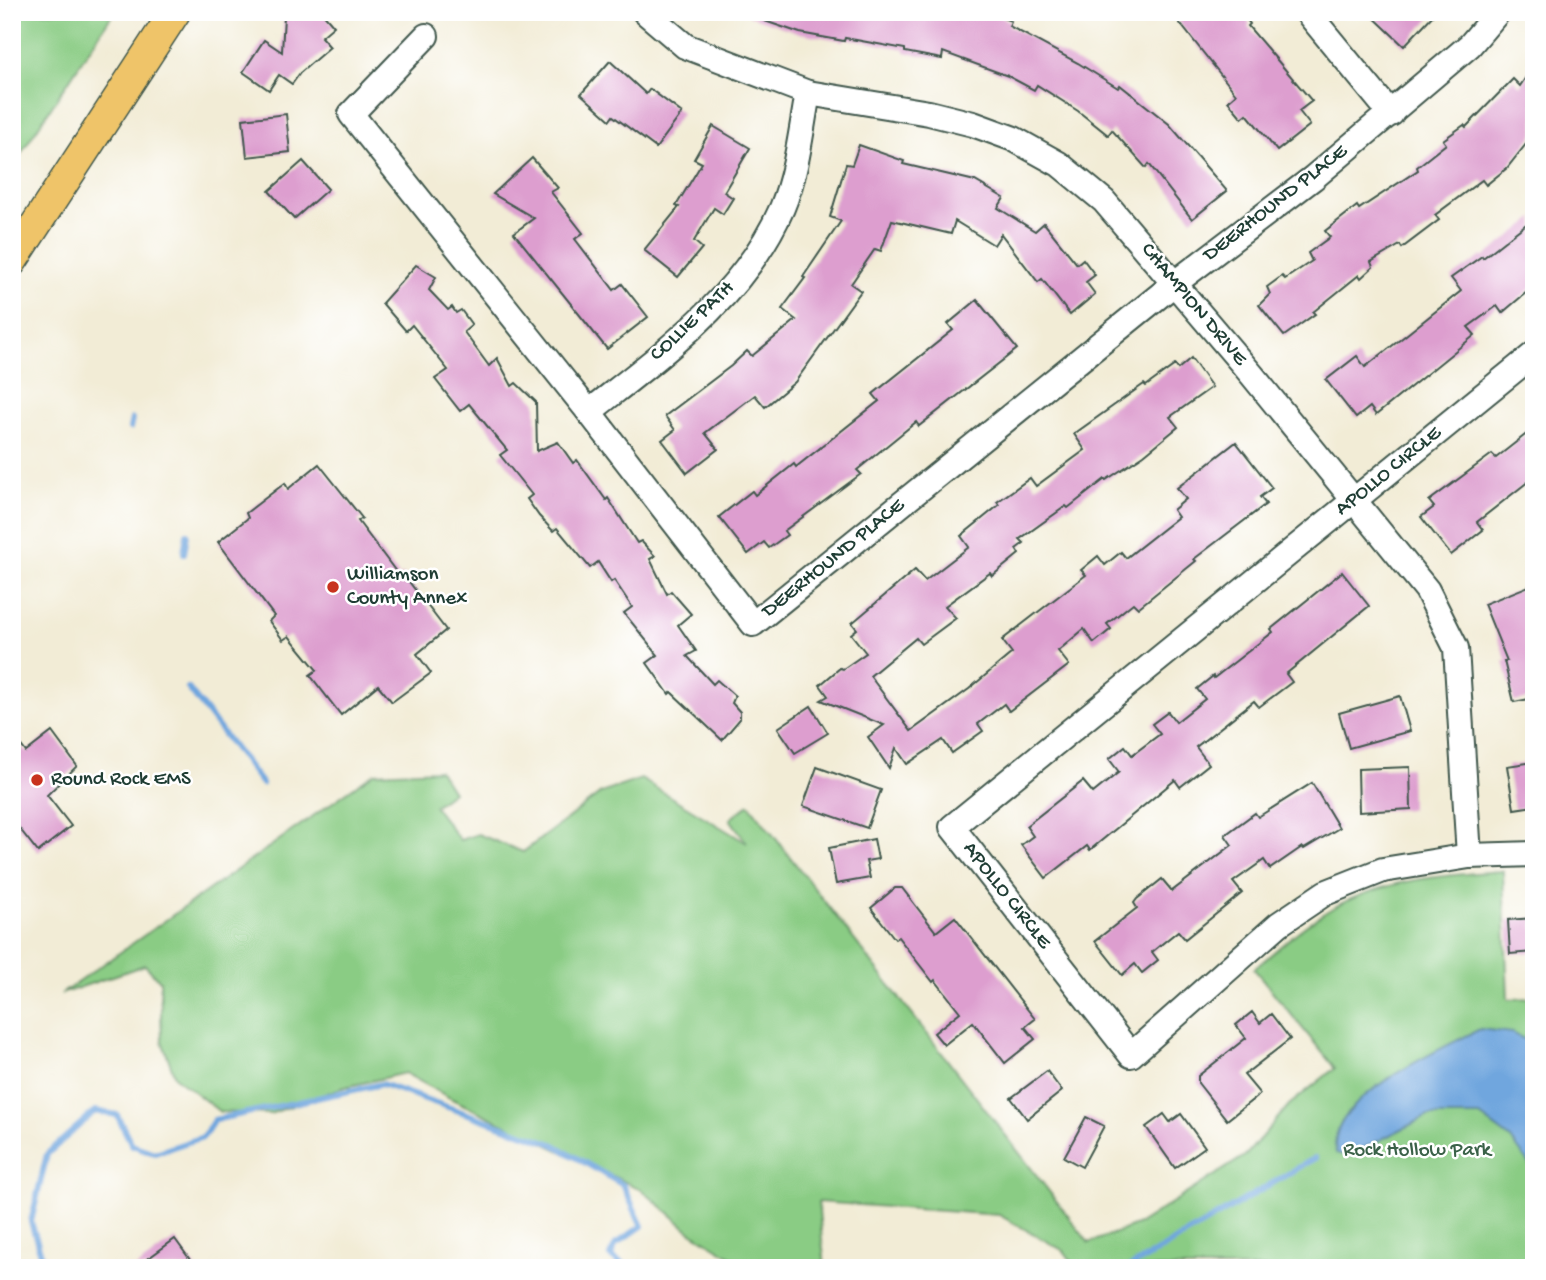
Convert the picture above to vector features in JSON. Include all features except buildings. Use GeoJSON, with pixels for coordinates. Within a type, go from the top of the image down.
{"type":"FeatureCollection","features":[{"type":"Feature","properties":{"kind":"main road"},"geometry":{"type":"LineString","coordinates":[[12,261],[175,12]]}},
{"type":"Feature","properties":{"kind":"street","name":"CHAMPION DRIVE"},"geometry":{"type":"LineString","coordinates":[[645,12],[685,46],[808,93],[929,113],[973,124],[1014,139],[1059,164],[1104,201],[1355,499],[1427,590],[1456,648],[1469,856]]}},
{"type":"Feature","properties":{"kind":"street"},"geometry":{"type":"LineString","coordinates":[[1307,12],[1391,114]]}},
{"type":"Feature","properties":{"kind":"street","name":"DEERHOUND PLACE"},"geometry":{"type":"LineString","coordinates":[[426,36],[351,114],[589,412],[753,624],[1175,283],[1313,178],[1391,114],[1470,45],[1498,12]]}},
{"type":"Feature","properties":{"kind":"street","name":"COLLIE PATH"},"geometry":{"type":"LineString","coordinates":[[589,412],[678,340],[713,308],[742,276],[767,238],[783,206],[795,166],[808,93]]}},
{"type":"Feature","properties":{"kind":"street","name":"APOLLO CIRCLE"},"geometry":{"type":"LineString","coordinates":[[1534,354],[952,827],[1131,1055],[1279,924],[1325,893],[1383,870],[1469,856],[1534,854]]}},
{"type":"Feature","properties":{"kind":"green space"},"geometry":{"type":"Polygon","coordinates":[[[12,12],[114,12],[12,167],[12,12]]]}},
{"type":"Feature","properties":{"kind":"green space","name":"Rock Hollow Park"},"geometry":{"type":"Polygon","coordinates":[[[439,770],[453,792],[434,806],[460,840],[478,834],[523,852],[601,793],[641,779],[747,843],[730,819],[749,804],[1089,1243],[1139,1224],[1246,1155],[1289,1105],[1335,1068],[1254,969],[1311,922],[1351,899],[1415,880],[1503,871],[1508,999],[1534,998],[1534,1268],[1077,1268],[1064,1251],[999,1215],[818,1202],[825,1268],[750,1268],[690,1231],[642,1190],[452,1099],[405,1073],[341,1088],[270,1114],[220,1112],[175,1077],[162,1041],[160,981],[145,965],[61,994],[374,773],[439,770]]]}},
{"type":"Feature","properties":{"kind":"water"},"geometry":{"type":"Polygon","coordinates":[[[1480,1029],[1512,1033],[1534,1044],[1534,1171],[1511,1139],[1480,1116],[1428,1116],[1348,1156],[1336,1153],[1337,1133],[1348,1114],[1366,1095],[1414,1063],[1480,1029]]]}},
{"type":"Feature","properties":{"kind":"waterway"},"geometry":{"type":"LineString","coordinates":[[130,428],[132,419]]}},
{"type":"Feature","properties":{"kind":"waterway"},"geometry":{"type":"LineString","coordinates":[[184,553],[187,534]]}},
{"type":"Feature","properties":{"kind":"waterway"},"geometry":{"type":"LineString","coordinates":[[188,688],[262,784]]}},
{"type":"Feature","properties":{"kind":"waterway"},"geometry":{"type":"LineString","coordinates":[[39,1268],[44,1264],[31,1222],[47,1154],[95,1111],[117,1115],[132,1145],[155,1153],[203,1137],[214,1120],[382,1084],[553,1144],[623,1185],[642,1226],[616,1244],[610,1256],[628,1268]]}},
{"type":"Feature","properties":{"kind":"waterway"},"geometry":{"type":"LineString","coordinates":[[1129,1268],[1315,1158]]}},
{"type":"Feature","properties":{"kind":"place","name":"Williamson County Annex"},"geometry":{"type":"Point","coordinates":[333,587]}},
{"type":"Feature","properties":{"kind":"place","name":"Round Rock EMS"},"geometry":{"type":"Point","coordinates":[37,780]}}]}
